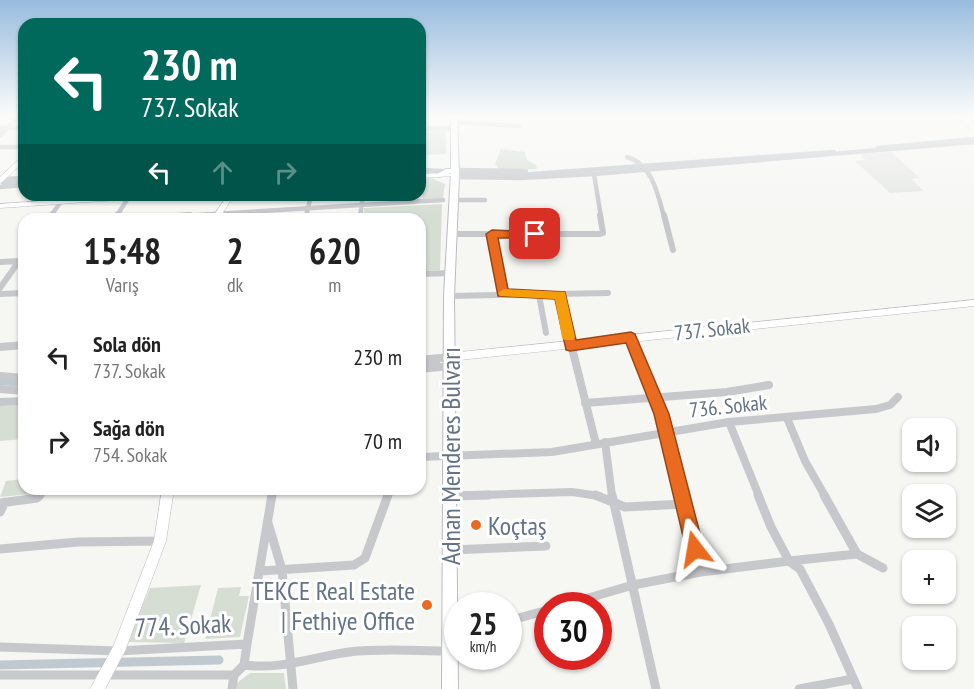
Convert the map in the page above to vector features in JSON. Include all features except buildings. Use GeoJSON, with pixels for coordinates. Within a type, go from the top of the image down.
{"type":"FeatureCollection","features":[{"type":"Feature","properties":{"kind":"main road","name":"Adnan Menderes Bulvarı"},"geometry":{"type":"LineString","coordinates":[[450,266],[448,249],[452,148]]}},
{"type":"Feature","properties":{"kind":"main road","name":"Adnan Menderes Bulvarı"},"geometry":{"type":"LineString","coordinates":[[450,174],[454,200],[449,296],[452,592]]}},
{"type":"Feature","properties":{"kind":"main road","name":"Adnan Menderes Bulvarı"},"geometry":{"type":"LineString","coordinates":[[450,670],[450,689]]}},
{"type":"Feature","properties":{"kind":"street"},"geometry":{"type":"LineString","coordinates":[[450,174],[520,178],[594,174],[902,148]]}},
{"type":"Feature","properties":{"kind":"street"},"geometry":{"type":"LineString","coordinates":[[627,156],[640,162],[645,170],[660,201],[673,250]]}},
{"type":"Feature","properties":{"kind":"street"},"geometry":{"type":"LineString","coordinates":[[0,181],[18,159]]}},
{"type":"Feature","properties":{"kind":"street"},"geometry":{"type":"LineString","coordinates":[[0,181],[18,163]]}},
{"type":"Feature","properties":{"kind":"street"},"geometry":{"type":"LineString","coordinates":[[426,176],[526,171]]}},
{"type":"Feature","properties":{"kind":"street"},"geometry":{"type":"LineString","coordinates":[[453,234],[603,233],[594,174]]}},
{"type":"Feature","properties":{"kind":"street"},"geometry":{"type":"LineString","coordinates":[[0,181],[18,179]]}},
{"type":"Feature","properties":{"kind":"street"},"geometry":{"type":"LineString","coordinates":[[0,181],[18,184]]}},
{"type":"Feature","properties":{"kind":"street"},"geometry":{"type":"LineString","coordinates":[[426,201],[443,200]]}},
{"type":"Feature","properties":{"kind":"street"},"geometry":{"type":"LineString","coordinates":[[454,200],[485,200]]}},
{"type":"Feature","properties":{"kind":"street"},"geometry":{"type":"LineString","coordinates":[[0,206],[72,201]]}},
{"type":"Feature","properties":{"kind":"street"},"geometry":{"type":"LineString","coordinates":[[308,213],[311,201]]}},
{"type":"Feature","properties":{"kind":"street"},"geometry":{"type":"LineString","coordinates":[[361,213],[362,201]]}},
{"type":"Feature","properties":{"kind":"street"},"geometry":{"type":"LineString","coordinates":[[256,213],[423,201]]}},
{"type":"Feature","properties":{"kind":"street"},"geometry":{"type":"LineString","coordinates":[[53,213],[60,202]]}},
{"type":"Feature","properties":{"kind":"street"},"geometry":{"type":"LineString","coordinates":[[492,234],[502,293]]}},
{"type":"Feature","properties":{"kind":"street"},"geometry":{"type":"LineString","coordinates":[[0,262],[18,261]]}},
{"type":"Feature","properties":{"kind":"street"},"geometry":{"type":"LineString","coordinates":[[0,288],[18,265]]}},
{"type":"Feature","properties":{"kind":"street"},"geometry":{"type":"LineString","coordinates":[[426,272],[450,266]]}},
{"type":"Feature","properties":{"kind":"street"},"geometry":{"type":"LineString","coordinates":[[0,294],[18,293]]}},
{"type":"Feature","properties":{"kind":"street"},"geometry":{"type":"LineString","coordinates":[[449,296],[502,293],[539,295],[608,293]]}},
{"type":"Feature","properties":{"kind":"street"},"geometry":{"type":"LineString","coordinates":[[539,295],[546,333]]}},
{"type":"Feature","properties":{"kind":"street"},"geometry":{"type":"LineString","coordinates":[[561,295],[570,346],[585,403],[600,443],[616,505],[637,613],[656,689]]}},
{"type":"Feature","properties":{"kind":"street","name":"737. Sokak"},"geometry":{"type":"LineString","coordinates":[[450,361],[631,338],[974,303]]}},
{"type":"Feature","properties":{"kind":"street"},"geometry":{"type":"LineString","coordinates":[[631,338],[657,398],[667,431],[701,572]]}},
{"type":"Feature","properties":{"kind":"street"},"geometry":{"type":"LineString","coordinates":[[0,347],[18,346]]}},
{"type":"Feature","properties":{"kind":"street"},"geometry":{"type":"LineString","coordinates":[[426,360],[450,361]]}},
{"type":"Feature","properties":{"kind":"street"},"geometry":{"type":"LineString","coordinates":[[426,367],[450,361]]}},
{"type":"Feature","properties":{"kind":"street"},"geometry":{"type":"LineString","coordinates":[[0,376],[18,378]]}},
{"type":"Feature","properties":{"kind":"street"},"geometry":{"type":"LineString","coordinates":[[585,403],[727,392],[769,385]]}},
{"type":"Feature","properties":{"kind":"street"},"geometry":{"type":"LineString","coordinates":[[0,389],[18,390]]}},
{"type":"Feature","properties":{"kind":"street","name":"736. Sokak"},"geometry":{"type":"LineString","coordinates":[[426,457],[552,452],[729,422],[876,409],[890,405],[898,397]]}},
{"type":"Feature","properties":{"kind":"street"},"geometry":{"type":"LineString","coordinates":[[0,402],[18,401]]}},
{"type":"Feature","properties":{"kind":"street"},"geometry":{"type":"LineString","coordinates":[[787,418],[804,462],[857,554],[884,568]]}},
{"type":"Feature","properties":{"kind":"street"},"geometry":{"type":"LineString","coordinates":[[729,422],[771,527],[789,561],[800,569],[829,624],[856,684],[799,689]]}},
{"type":"Feature","properties":{"kind":"street"},"geometry":{"type":"LineString","coordinates":[[451,496],[572,492],[593,494],[625,507],[684,504]]}},
{"type":"Feature","properties":{"kind":"street"},"geometry":{"type":"LineString","coordinates":[[0,512],[3,502],[38,498],[40,495]]}},
{"type":"Feature","properties":{"kind":"street"},"geometry":{"type":"LineString","coordinates":[[100,682],[118,651],[160,541],[167,495]]}},
{"type":"Feature","properties":{"kind":"street"},"geometry":{"type":"LineString","coordinates":[[247,644],[272,495]]}},
{"type":"Feature","properties":{"kind":"street"},"geometry":{"type":"LineString","coordinates":[[260,571],[354,565],[365,558],[388,495]]}},
{"type":"Feature","properties":{"kind":"street"},"geometry":{"type":"LineString","coordinates":[[268,523],[282,570],[293,689]]}},
{"type":"Feature","properties":{"kind":"street"},"geometry":{"type":"LineString","coordinates":[[0,549],[78,542],[160,541]]}},
{"type":"Feature","properties":{"kind":"street"},"geometry":{"type":"LineString","coordinates":[[451,550],[546,546]]}},
{"type":"Feature","properties":{"kind":"street"},"geometry":{"type":"LineString","coordinates":[[609,592],[701,572],[857,554]]}},
{"type":"Feature","properties":{"kind":"street","name":"774. Sokak"},"geometry":{"type":"LineString","coordinates":[[0,647],[118,651],[247,644],[244,665],[256,668],[290,665],[349,652],[444,651]]}},
{"type":"Feature","properties":{"kind":"street"},"geometry":{"type":"LineString","coordinates":[[232,689],[234,675],[244,665]]}},
{"type":"Feature","properties":{"kind":"street"},"geometry":{"type":"LineString","coordinates":[[0,675],[100,682],[234,675]]}},
{"type":"Feature","properties":{"kind":"shaded area"},"geometry":{"type":"Polygon","coordinates":[[[426,148],[446,148],[446,154],[426,155],[426,148]]]}},
{"type":"Feature","properties":{"kind":"shaded area"},"geometry":{"type":"Polygon","coordinates":[[[501,149],[525,152],[526,159],[536,165],[537,169],[499,169],[495,164],[501,149]]]}},
{"type":"Feature","properties":{"kind":"shaded area"},"geometry":{"type":"Polygon","coordinates":[[[891,152],[920,178],[911,179],[924,191],[890,193],[855,161],[865,160],[860,154],[891,152]]]}},
{"type":"Feature","properties":{"kind":"shaded area"},"geometry":{"type":"Polygon","coordinates":[[[426,178],[431,178],[445,184],[443,198],[426,199],[426,178]]]}},
{"type":"Feature","properties":{"kind":"shaded area"},"geometry":{"type":"Polygon","coordinates":[[[442,204],[440,270],[426,271],[426,213],[364,213],[364,208],[442,204]]]}},
{"type":"Feature","properties":{"kind":"shaded area"},"geometry":{"type":"Polygon","coordinates":[[[18,405],[18,440],[0,441],[0,406],[18,405]]]}},
{"type":"Feature","properties":{"kind":"shaded area"},"geometry":{"type":"Polygon","coordinates":[[[18,480],[18,495],[21,495],[0,497],[6,481],[18,480]]]}},
{"type":"Feature","properties":{"kind":"shaded area"},"geometry":{"type":"Polygon","coordinates":[[[201,585],[184,643],[127,642],[150,588],[201,585]]]}},
{"type":"Feature","properties":{"kind":"shaded area"},"geometry":{"type":"Polygon","coordinates":[[[241,587],[239,596],[249,596],[240,637],[205,639],[218,588],[241,587]]]}},
{"type":"Feature","properties":{"kind":"shaded area"},"geometry":{"type":"Polygon","coordinates":[[[250,673],[284,673],[286,689],[237,689],[237,683],[250,673]]]}},
{"type":"Feature","properties":{"kind":"waterway"},"geometry":{"type":"LineString","coordinates":[[462,173],[519,175],[834,152]]}},
{"type":"Feature","properties":{"kind":"waterway"},"geometry":{"type":"LineString","coordinates":[[426,170],[442,171]]}},
{"type":"Feature","properties":{"kind":"waterway"},"geometry":{"type":"LineString","coordinates":[[3,183],[18,182]]}},
{"type":"Feature","properties":{"kind":"waterway"},"geometry":{"type":"LineString","coordinates":[[426,364],[436,363]]}},
{"type":"Feature","properties":{"kind":"waterway"},"geometry":{"type":"LineString","coordinates":[[0,381],[18,382]]}},
{"type":"Feature","properties":{"kind":"waterway"},"geometry":{"type":"LineString","coordinates":[[0,665],[219,660]]}},
{"type":"Feature","properties":{"kind":"slow traffic"},"geometry":{"type":"LineString","coordinates":[[504,293],[561,295],[569,337]]}},
{"type":"Feature","properties":{"kind":"place","name":"Koçtaş"},"geometry":{"type":"Point","coordinates":[476,525]}},
{"type":"Feature","properties":{"kind":"place","name":"TEKCE Real Estate | Fethiye Office"},"geometry":{"type":"Point","coordinates":[427,605]}},
{"type":"Feature","properties":{"kind":"route"},"geometry":{"type":"LineString","coordinates":[[535,234],[492,234],[502,293],[561,295],[570,346],[631,338],[662,414],[695,549]]}}]}
